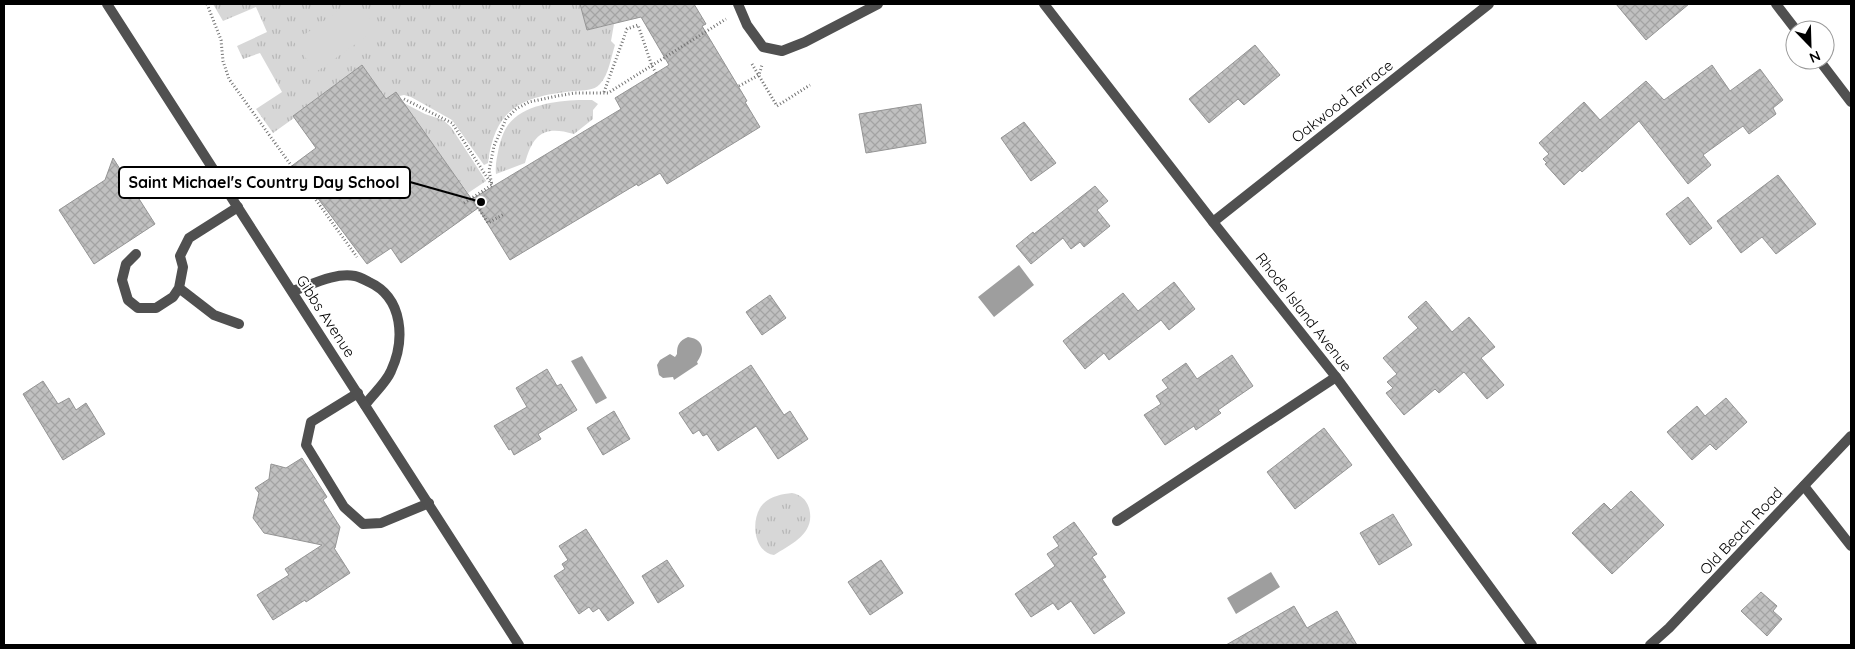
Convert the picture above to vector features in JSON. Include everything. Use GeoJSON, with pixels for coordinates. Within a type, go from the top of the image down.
{"type":"FeatureCollection","features":[{"type":"Feature","properties":{"kind":"street","name":"Gibbs Avenue"},"geometry":{"type":"LineString","coordinates":[[107,4],[519,645]]}},
{"type":"Feature","properties":{"kind":"street"},"geometry":{"type":"LineString","coordinates":[[738,4],[747,25],[763,47],[782,51],[805,42],[878,4]]}},
{"type":"Feature","properties":{"kind":"street","name":"Rhode Island Avenue"},"geometry":{"type":"LineString","coordinates":[[1044,4],[1336,377],[1532,645]]}},
{"type":"Feature","properties":{"kind":"street","name":"Oakwood Terrace"},"geometry":{"type":"LineString","coordinates":[[1213,222],[1489,4]]}},
{"type":"Feature","properties":{"kind":"street"},"geometry":{"type":"LineString","coordinates":[[1776,4],[1788,20]]}},
{"type":"Feature","properties":{"kind":"street"},"geometry":{"type":"LineString","coordinates":[[1827,70],[1851,102]]}},
{"type":"Feature","properties":{"kind":"street"},"geometry":{"type":"LineString","coordinates":[[136,254],[126,264],[122,280],[128,300],[138,308],[156,308],[173,297],[179,288],[183,267],[180,256],[190,238],[238,207]]}},
{"type":"Feature","properties":{"kind":"street"},"geometry":{"type":"LineString","coordinates":[[293,291],[335,277],[355,276],[378,286],[392,303],[400,324],[399,346],[390,373],[365,404]]}},
{"type":"Feature","properties":{"kind":"street"},"geometry":{"type":"LineString","coordinates":[[179,288],[214,314],[239,324]]}},
{"type":"Feature","properties":{"kind":"street"},"geometry":{"type":"LineString","coordinates":[[1117,521],[1336,377]]}},
{"type":"Feature","properties":{"kind":"street"},"geometry":{"type":"LineString","coordinates":[[358,393],[311,422],[306,446],[344,507],[363,524],[381,523],[429,503]]}},
{"type":"Feature","properties":{"kind":"street","name":"Old Beach Road"},"geometry":{"type":"LineString","coordinates":[[1650,645],[1670,628],[1851,436]]}},
{"type":"Feature","properties":{"kind":"street"},"geometry":{"type":"LineString","coordinates":[[1804,486],[1851,546]]}},
{"type":"Feature","properties":{"kind":"path"},"geometry":{"type":"LineString","coordinates":[[207,4],[221,40],[222,62],[229,79],[378,286]]}},
{"type":"Feature","properties":{"kind":"path"},"geometry":{"type":"LineString","coordinates":[[492,185],[489,171],[494,146],[506,119],[516,109],[529,102],[556,96],[608,93],[727,18]]}},
{"type":"Feature","properties":{"kind":"path"},"geometry":{"type":"LineString","coordinates":[[604,92],[627,29],[638,24],[656,73]]}},
{"type":"Feature","properties":{"kind":"path"},"geometry":{"type":"LineString","coordinates":[[739,86],[759,75],[769,48]]}},
{"type":"Feature","properties":{"kind":"path"},"geometry":{"type":"LineString","coordinates":[[404,99],[452,123],[492,185]]}},
{"type":"Feature","properties":{"kind":"path"},"geometry":{"type":"LineString","coordinates":[[464,203],[492,185]]}},
{"type":"Feature","properties":{"kind":"path"},"geometry":{"type":"LineString","coordinates":[[472,198],[488,223],[504,214]]}},
{"type":"Feature","properties":{"kind":"green space"},"geometry":{"type":"Polygon","coordinates":[[[213,4],[580,4],[587,30],[614,24],[611,41],[615,45],[606,75],[595,88],[540,96],[526,101],[505,117],[497,129],[488,163],[484,165],[452,120],[411,97],[404,95],[386,99],[362,65],[273,133],[256,109],[282,92],[260,53],[243,59],[237,46],[267,32],[256,7],[223,21],[213,4]]]}},
{"type":"Feature","properties":{"kind":"green space"},"geometry":{"type":"Polygon","coordinates":[[[348,4],[359,4],[377,29],[316,72],[294,42],[348,4]]]}},
{"type":"Feature","properties":{"kind":"green space"},"geometry":{"type":"Polygon","coordinates":[[[592,100],[598,104],[593,110],[593,119],[574,134],[555,131],[541,134],[532,145],[525,163],[496,174],[496,161],[501,139],[506,128],[514,118],[540,105],[592,100]]]}},
{"type":"Feature","properties":{"kind":"green space"},"geometry":{"type":"Polygon","coordinates":[[[402,102],[425,114],[443,120],[451,127],[486,181],[468,193],[402,102]]]}},
{"type":"Feature","properties":{"kind":"green space"},"geometry":{"type":"Polygon","coordinates":[[[792,493],[801,496],[805,500],[809,508],[809,524],[801,537],[788,547],[774,555],[767,553],[758,541],[755,525],[756,517],[763,504],[769,499],[792,493]]]}},
{"type":"Feature","properties":{"kind":"shaded area"},"geometry":{"type":"Polygon","coordinates":[[[1019,265],[1034,285],[994,317],[978,297],[1019,265]]]}},
{"type":"Feature","properties":{"kind":"shaded area"},"geometry":{"type":"Polygon","coordinates":[[[688,337],[697,340],[702,346],[702,353],[697,362],[698,364],[674,380],[673,377],[663,378],[659,375],[657,365],[660,360],[670,354],[675,357],[679,344],[688,337]]]}},
{"type":"Feature","properties":{"kind":"shaded area"},"geometry":{"type":"Polygon","coordinates":[[[582,356],[607,398],[596,404],[571,361],[582,356]]]}},
{"type":"Feature","properties":{"kind":"shaded area"},"geometry":{"type":"Polygon","coordinates":[[[1271,572],[1280,587],[1236,614],[1227,598],[1271,572]]]}},
{"type":"Feature","properties":{"kind":"building"},"geometry":{"type":"Polygon","coordinates":[[[580,4],[694,4],[706,24],[702,26],[747,101],[745,102],[760,127],[667,184],[660,173],[638,186],[637,184],[510,260],[478,208],[401,263],[391,248],[367,264],[293,165],[316,148],[293,116],[362,65],[386,99],[396,92],[475,204],[472,199],[621,109],[615,98],[669,65],[641,17],[587,30],[580,4]]]}},
{"type":"Feature","properties":{"kind":"building"},"geometry":{"type":"Polygon","coordinates":[[[1616,4],[1689,4],[1646,40],[1616,4]]]}},
{"type":"Feature","properties":{"kind":"building"},"geometry":{"type":"Polygon","coordinates":[[[1255,45],[1280,75],[1244,105],[1238,99],[1209,123],[1189,99],[1255,45]]]}},
{"type":"Feature","properties":{"kind":"building"},"geometry":{"type":"Polygon","coordinates":[[[1712,65],[1730,91],[1760,69],[1783,100],[1773,108],[1776,114],[1749,134],[1743,126],[1703,155],[1711,165],[1688,184],[1639,121],[1582,172],[1580,170],[1564,185],[1545,164],[1547,163],[1543,159],[1549,154],[1539,143],[1584,102],[1600,120],[1646,81],[1664,100],[1712,65]]]}},
{"type":"Feature","properties":{"kind":"building"},"geometry":{"type":"Polygon","coordinates":[[[921,104],[926,143],[866,153],[859,114],[921,104]]]}},
{"type":"Feature","properties":{"kind":"building"},"geometry":{"type":"Polygon","coordinates":[[[1024,122],[1056,163],[1031,181],[1001,138],[1024,122]]]}},
{"type":"Feature","properties":{"kind":"building"},"geometry":{"type":"Polygon","coordinates":[[[113,158],[155,224],[94,264],[59,210],[105,180],[113,158]]]}},
{"type":"Feature","properties":{"kind":"building"},"geometry":{"type":"Polygon","coordinates":[[[1778,175],[1816,224],[1776,254],[1762,237],[1741,253],[1717,221],[1778,175]]]}},
{"type":"Feature","properties":{"kind":"building"},"geometry":{"type":"Polygon","coordinates":[[[1095,186],[1108,201],[1097,210],[1110,226],[1084,247],[1080,242],[1071,249],[1063,238],[1031,264],[1016,246],[1095,186]]]}},
{"type":"Feature","properties":{"kind":"building"},"geometry":{"type":"Polygon","coordinates":[[[1688,197],[1712,228],[1690,245],[1666,214],[1688,197]]]}},
{"type":"Feature","properties":{"kind":"building"},"geometry":{"type":"Polygon","coordinates":[[[1174,282],[1195,309],[1169,330],[1161,320],[1109,360],[1104,353],[1085,369],[1063,341],[1123,293],[1138,311],[1174,282]]]}},
{"type":"Feature","properties":{"kind":"building"},"geometry":{"type":"Polygon","coordinates":[[[770,295],[786,318],[762,335],[746,312],[770,295]]]}},
{"type":"Feature","properties":{"kind":"building"},"geometry":{"type":"Polygon","coordinates":[[[1426,301],[1452,332],[1469,317],[1495,347],[1481,358],[1504,385],[1487,399],[1464,372],[1439,393],[1435,389],[1404,415],[1386,393],[1393,388],[1387,382],[1397,374],[1383,358],[1418,328],[1408,317],[1426,301]]]}},
{"type":"Feature","properties":{"kind":"building"},"geometry":{"type":"Polygon","coordinates":[[[1232,355],[1253,386],[1218,410],[1221,413],[1196,430],[1194,426],[1165,445],[1144,415],[1161,404],[1156,396],[1168,388],[1162,380],[1186,363],[1197,379],[1232,355]]]}},
{"type":"Feature","properties":{"kind":"building"},"geometry":{"type":"Polygon","coordinates":[[[751,365],[784,415],[790,411],[808,439],[778,459],[756,426],[718,451],[707,434],[703,436],[699,430],[693,434],[679,413],[751,365]]]}},
{"type":"Feature","properties":{"kind":"building"},"geometry":{"type":"Polygon","coordinates":[[[547,369],[557,386],[561,384],[577,410],[538,434],[541,439],[514,455],[494,426],[527,407],[516,388],[547,369]]]}},
{"type":"Feature","properties":{"kind":"building"},"geometry":{"type":"Polygon","coordinates":[[[43,381],[58,404],[69,398],[76,410],[86,403],[105,434],[63,460],[23,394],[43,381]]]}},
{"type":"Feature","properties":{"kind":"building"},"geometry":{"type":"Polygon","coordinates":[[[1726,398],[1747,422],[1716,450],[1710,444],[1692,460],[1667,432],[1697,406],[1705,416],[1726,398]]]}},
{"type":"Feature","properties":{"kind":"building"},"geometry":{"type":"Polygon","coordinates":[[[614,411],[630,439],[603,455],[587,428],[614,411]]]}},
{"type":"Feature","properties":{"kind":"building"},"geometry":{"type":"Polygon","coordinates":[[[1324,428],[1352,465],[1295,509],[1267,472],[1324,428]]]}},
{"type":"Feature","properties":{"kind":"building"},"geometry":{"type":"Polygon","coordinates":[[[302,458],[327,497],[323,500],[340,527],[334,548],[350,573],[306,602],[305,600],[273,620],[257,595],[289,575],[285,569],[322,545],[264,533],[253,518],[259,493],[255,488],[269,479],[271,464],[286,468],[302,458]]]}},
{"type":"Feature","properties":{"kind":"building"},"geometry":{"type":"Polygon","coordinates":[[[1631,491],[1664,525],[1612,574],[1572,533],[1604,503],[1611,510],[1631,491]]]}},
{"type":"Feature","properties":{"kind":"building"},"geometry":{"type":"Polygon","coordinates":[[[1393,514],[1412,545],[1379,565],[1360,533],[1393,514]]]}},
{"type":"Feature","properties":{"kind":"building"},"geometry":{"type":"Polygon","coordinates":[[[1074,522],[1097,554],[1092,557],[1106,577],[1102,579],[1125,613],[1094,634],[1071,601],[1058,610],[1053,603],[1031,617],[1015,594],[1055,566],[1047,554],[1059,546],[1053,537],[1074,522]]]}},
{"type":"Feature","properties":{"kind":"building"},"geometry":{"type":"Polygon","coordinates":[[[586,529],[634,603],[608,621],[599,608],[593,612],[589,607],[579,614],[554,576],[565,569],[562,564],[568,560],[559,546],[586,529]]]}},
{"type":"Feature","properties":{"kind":"building"},"geometry":{"type":"Polygon","coordinates":[[[667,560],[684,586],[658,603],[642,576],[667,560]]]}},
{"type":"Feature","properties":{"kind":"building"},"geometry":{"type":"Polygon","coordinates":[[[881,560],[903,593],[870,615],[848,582],[881,560]]]}},
{"type":"Feature","properties":{"kind":"building"},"geometry":{"type":"Polygon","coordinates":[[[1761,592],[1777,606],[1773,611],[1782,619],[1767,636],[1741,611],[1761,592]]]}},
{"type":"Feature","properties":{"kind":"building"},"geometry":{"type":"Polygon","coordinates":[[[1294,606],[1307,628],[1337,611],[1357,645],[1226,645],[1294,606]]]}},
{"type":"Feature","properties":{"kind":"place","name":"Saint Michael's Country Day School"},"geometry":{"type":"Point","coordinates":[481,202]}}]}
